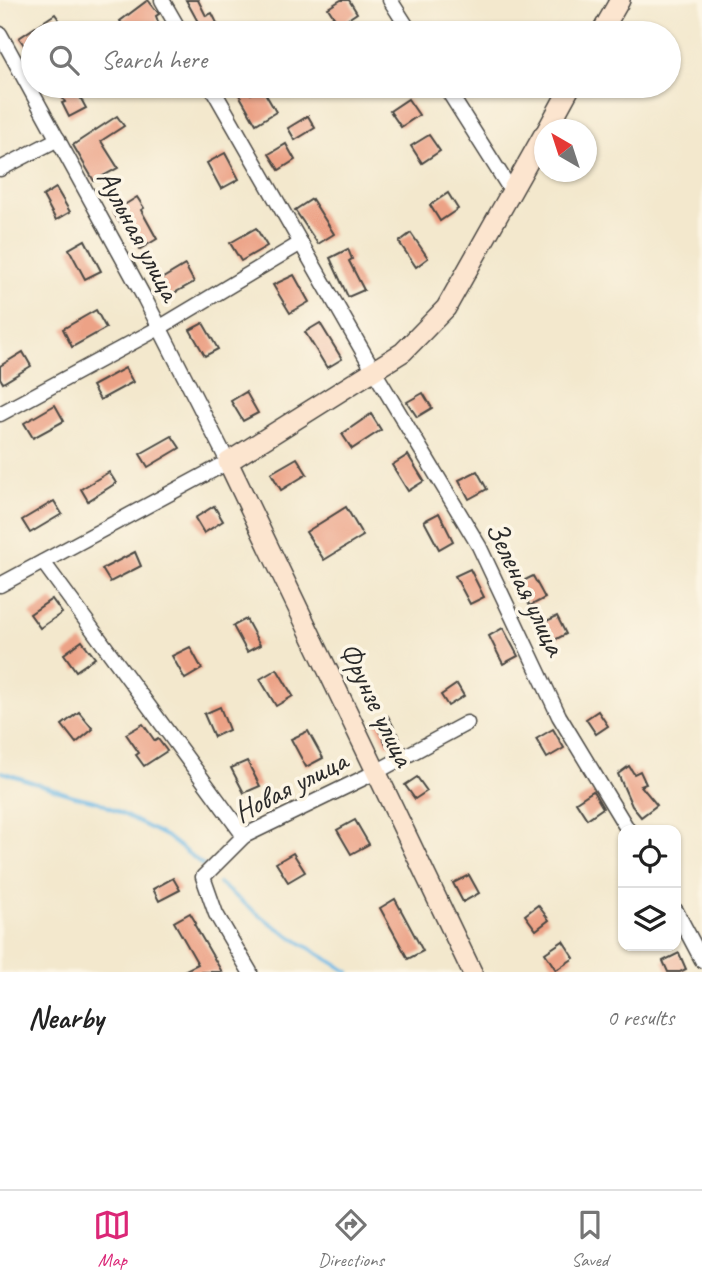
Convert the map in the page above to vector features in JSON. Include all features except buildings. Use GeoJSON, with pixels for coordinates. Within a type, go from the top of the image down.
{"type":"FeatureCollection","features":[{"type":"Feature","properties":{"kind":"street"},"geometry":{"type":"LineString","coordinates":[[162,0],[174,21]]}},
{"type":"Feature","properties":{"kind":"street"},"geometry":{"type":"LineString","coordinates":[[390,0],[403,21]]}},
{"type":"Feature","properties":{"kind":"street"},"geometry":{"type":"LineString","coordinates":[[608,21],[620,0]]}},
{"type":"Feature","properties":{"kind":"street","name":"Аульная улица"},"geometry":{"type":"LineString","coordinates":[[0,34],[21,72]]}},
{"type":"Feature","properties":{"kind":"street","name":"Аульная улица"},"geometry":{"type":"LineString","coordinates":[[35,98],[228,462]]}},
{"type":"Feature","properties":{"kind":"street","name":"Зеленая улица"},"geometry":{"type":"LineString","coordinates":[[218,98],[374,371],[479,546],[559,716],[625,825]]}},
{"type":"Feature","properties":{"kind":"street"},"geometry":{"type":"LineString","coordinates":[[452,98],[512,192]]}},
{"type":"Feature","properties":{"kind":"street"},"geometry":{"type":"LineString","coordinates":[[553,119],[564,98]]}},
{"type":"Feature","properties":{"kind":"street"},"geometry":{"type":"LineString","coordinates":[[0,169],[58,139]]}},
{"type":"Feature","properties":{"kind":"street"},"geometry":{"type":"LineString","coordinates":[[0,585],[228,462],[403,352],[446,308],[534,153]]}},
{"type":"Feature","properties":{"kind":"street"},"geometry":{"type":"LineString","coordinates":[[0,414],[159,328],[301,243]]}},
{"type":"Feature","properties":{"kind":"street","name":"Фрунзе улица"},"geometry":{"type":"LineString","coordinates":[[228,462],[472,972]]}},
{"type":"Feature","properties":{"kind":"street"},"geometry":{"type":"LineString","coordinates":[[43,562],[244,836]]}},
{"type":"Feature","properties":{"kind":"street","name":"Новая улица"},"geometry":{"type":"LineString","coordinates":[[250,972],[216,914],[203,877],[244,836],[376,772],[467,723]]}},
{"type":"Feature","properties":{"kind":"street"},"geometry":{"type":"LineString","coordinates":[[681,920],[702,960]]}},
{"type":"Feature","properties":{"kind":"waterway"},"geometry":{"type":"LineString","coordinates":[[2,772],[99,802],[167,837],[203,865]]}},
{"type":"Feature","properties":{"kind":"waterway"},"geometry":{"type":"LineString","coordinates":[[219,883],[282,930],[349,972]]}}]}
